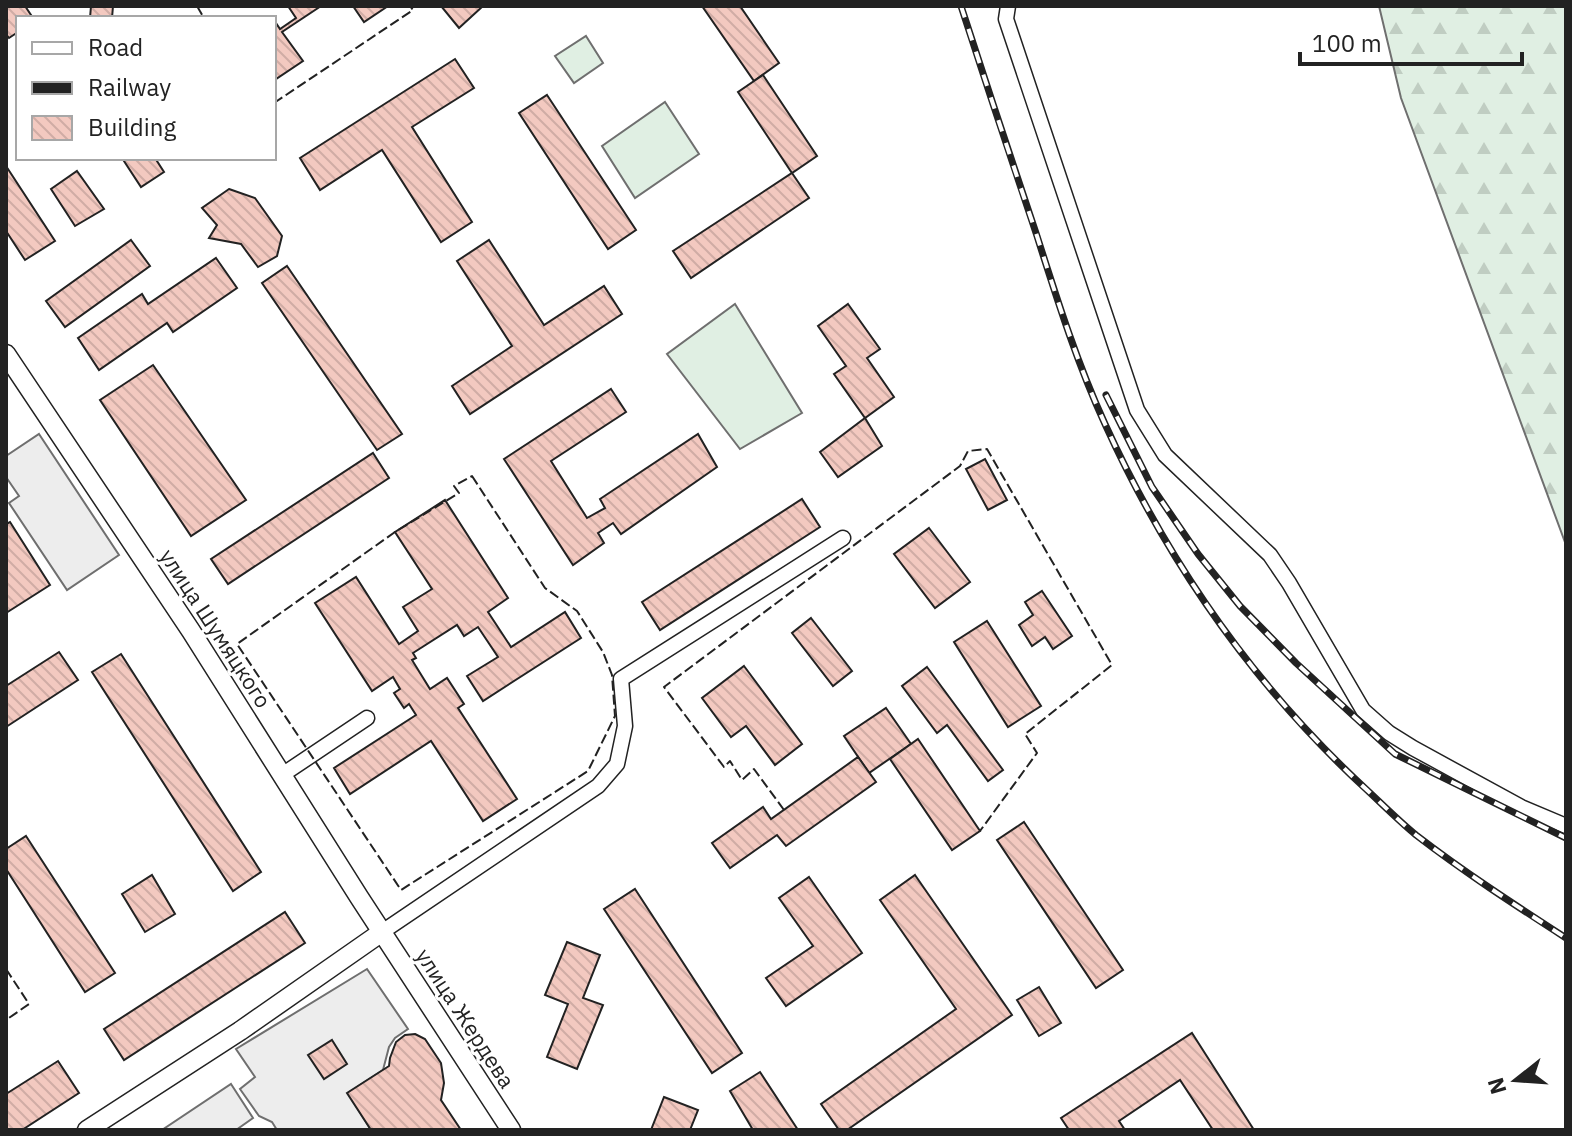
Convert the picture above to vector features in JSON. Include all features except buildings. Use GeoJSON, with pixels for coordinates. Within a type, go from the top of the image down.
{"type":"FeatureCollection","features":[{"type":"Feature","properties":{"kind":"main road","name":"улица Шумяцкого"},"geometry":{"type":"LineString","coordinates":[[6,354],[191,631],[382,932]]}},
{"type":"Feature","properties":{"kind":"main road"},"geometry":{"type":"LineString","coordinates":[[87,1130],[240,1031],[382,932]]}},
{"type":"Feature","properties":{"kind":"main road","name":"улица Жердева"},"geometry":{"type":"LineString","coordinates":[[382,932],[511,1130]]}},
{"type":"Feature","properties":{"kind":"street"},"geometry":{"type":"LineString","coordinates":[[1008,6],[1006,19],[1137,410],[1165,455],[1270,555],[1363,710],[1389,733],[1413,748],[1521,807],[1566,826]]}},
{"type":"Feature","properties":{"kind":"street"},"geometry":{"type":"LineString","coordinates":[[382,932],[598,786],[617,764],[625,726],[621,679],[843,538]]}},
{"type":"Feature","properties":{"kind":"street"},"geometry":{"type":"LineString","coordinates":[[282,775],[367,718]]}},
{"type":"Feature","properties":{"kind":"green space"},"geometry":{"type":"Polygon","coordinates":[[[1379,6],[1566,6],[1566,545],[1401,98],[1379,6]]]}},
{"type":"Feature","properties":{"kind":"green space"},"geometry":{"type":"Polygon","coordinates":[[[586,36],[603,63],[574,83],[555,56],[586,36]]]}},
{"type":"Feature","properties":{"kind":"green space"},"geometry":{"type":"Polygon","coordinates":[[[665,102],[699,154],[635,198],[602,146],[665,102]]]}},
{"type":"Feature","properties":{"kind":"green space"},"geometry":{"type":"Polygon","coordinates":[[[735,304],[802,413],[740,449],[667,354],[735,304]]]}},
{"type":"Feature","properties":{"kind":"shaded area"},"geometry":{"type":"Polygon","coordinates":[[[39,434],[119,555],[67,590],[9,503],[19,496],[6,477],[6,456],[39,434]]]}},
{"type":"Feature","properties":{"kind":"shaded area"},"geometry":{"type":"Polygon","coordinates":[[[367,969],[408,1029],[395,1038],[389,1047],[383,1070],[348,1093],[371,1130],[277,1130],[272,1122],[259,1116],[240,1089],[255,1077],[236,1049],[367,969]]]}},
{"type":"Feature","properties":{"kind":"shaded area"},"geometry":{"type":"Polygon","coordinates":[[[231,1084],[253,1118],[236,1130],[162,1130],[231,1084]]]}},
{"type":"Feature","properties":{"kind":"railway"},"geometry":{"type":"LineString","coordinates":[[961,6],[1085,378],[1130,475],[1186,574],[1251,666],[1326,750],[1367,790],[1434,849],[1566,938]]}},
{"type":"Feature","properties":{"kind":"railway"},"geometry":{"type":"LineString","coordinates":[[1106,395],[1152,487],[1198,554],[1240,606],[1296,663],[1395,754],[1566,838]]}},
{"type":"Feature","properties":{"kind":"fence"},"geometry":{"type":"LineString","coordinates":[[197,6],[203,16]]}},
{"type":"Feature","properties":{"kind":"fence"},"geometry":{"type":"LineString","coordinates":[[276,102],[413,10],[410,6]]}},
{"type":"Feature","properties":{"kind":"fence"},"geometry":{"type":"LineString","coordinates":[[784,810],[754,769],[742,780],[730,761],[724,767],[664,687],[960,466],[968,451],[987,449],[1112,665],[1025,734],[1037,753],[980,831]]}},
{"type":"Feature","properties":{"kind":"fence"},"geometry":{"type":"LineString","coordinates":[[472,476],[545,588],[577,611],[603,652],[612,675],[615,716],[588,771],[401,890],[237,644],[395,532],[459,493],[454,486],[472,476]]}},
{"type":"Feature","properties":{"kind":"fence"},"geometry":{"type":"LineString","coordinates":[[6,969],[29,1004],[6,1020]]}}]}
